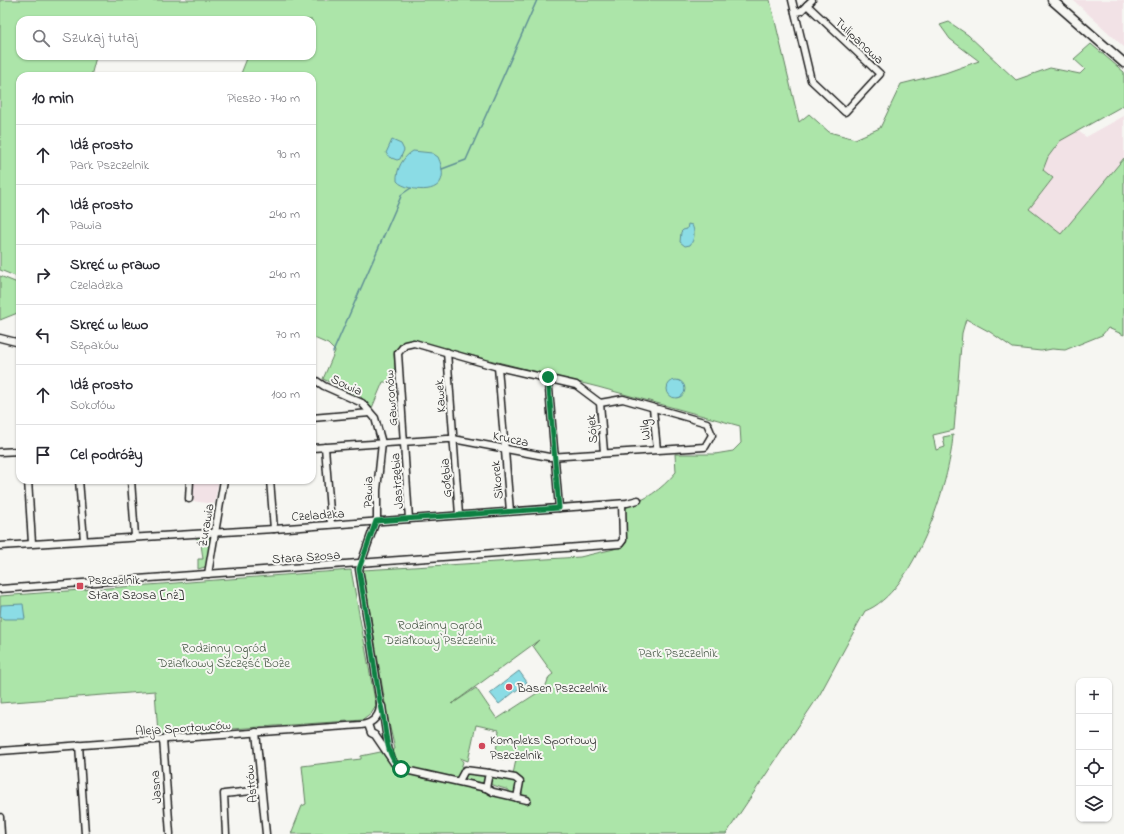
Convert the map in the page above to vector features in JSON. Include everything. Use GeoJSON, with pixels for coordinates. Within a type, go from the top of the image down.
{"type":"FeatureCollection","features":[{"type":"Feature","properties":{"kind":"main road"},"geometry":{"type":"LineString","coordinates":[[1052,0],[1124,63]]}},
{"type":"Feature","properties":{"kind":"street"},"geometry":{"type":"LineString","coordinates":[[792,0],[795,12],[801,11],[812,0]]}},
{"type":"Feature","properties":{"kind":"street","name":"Tulipanowa"},"geometry":{"type":"LineString","coordinates":[[795,12],[811,80],[844,112],[880,74],[807,5]]}},
{"type":"Feature","properties":{"kind":"street"},"geometry":{"type":"LineString","coordinates":[[0,338],[16,342]]}},
{"type":"Feature","properties":{"kind":"street","name":"Gawronów"},"geometry":{"type":"LineString","coordinates":[[404,442],[398,353],[405,345],[414,343],[447,352]]}},
{"type":"Feature","properties":{"kind":"street"},"geometry":{"type":"LineString","coordinates":[[447,352],[498,367],[548,377],[576,385],[600,403],[623,399],[653,408]]}},
{"type":"Feature","properties":{"kind":"street","name":"Kawek"},"geometry":{"type":"LineString","coordinates":[[447,352],[453,439]]}},
{"type":"Feature","properties":{"kind":"street","name":"Sikorek"},"geometry":{"type":"LineString","coordinates":[[498,367],[510,511]]}},
{"type":"Feature","properties":{"kind":"street"},"geometry":{"type":"LineString","coordinates":[[548,377],[559,508]]}},
{"type":"Feature","properties":{"kind":"street","name":"Sowia"},"geometry":{"type":"LineString","coordinates":[[316,381],[324,386],[362,403],[376,418],[382,443]]}},
{"type":"Feature","properties":{"kind":"street","name":"Sójek"},"geometry":{"type":"LineString","coordinates":[[600,403],[604,452]]}},
{"type":"Feature","properties":{"kind":"street","name":"Krucza"},"geometry":{"type":"LineString","coordinates":[[316,448],[453,439],[542,456],[554,456],[705,447],[712,435],[707,422],[653,408]]}},
{"type":"Feature","properties":{"kind":"street","name":"Wilg"},"geometry":{"type":"LineString","coordinates":[[653,408],[657,450]]}},
{"type":"Feature","properties":{"kind":"street","name":"Sowia"},"geometry":{"type":"LineString","coordinates":[[316,418],[370,413]]}},
{"type":"Feature","properties":{"kind":"street","name":"Gołębia"},"geometry":{"type":"LineString","coordinates":[[453,439],[459,515]]}},
{"type":"Feature","properties":{"kind":"street","name":"Jastrzębia"},"geometry":{"type":"LineString","coordinates":[[404,442],[409,519]]}},
{"type":"Feature","properties":{"kind":"street","name":"Pawia"},"geometry":{"type":"LineString","coordinates":[[371,722],[379,713],[380,702],[359,572],[360,563],[376,521],[377,490],[382,443]]}},
{"type":"Feature","properties":{"kind":"street"},"geometry":{"type":"LineString","coordinates":[[325,447],[330,524]]}},
{"type":"Feature","properties":{"kind":"street"},"geometry":{"type":"LineString","coordinates":[[0,452],[16,451]]}},
{"type":"Feature","properties":{"kind":"street"},"geometry":{"type":"LineString","coordinates":[[28,484],[32,543]]}},
{"type":"Feature","properties":{"kind":"street"},"geometry":{"type":"LineString","coordinates":[[79,484],[84,540]]}},
{"type":"Feature","properties":{"kind":"street"},"geometry":{"type":"LineString","coordinates":[[131,484],[135,536]]}},
{"type":"Feature","properties":{"kind":"street"},"geometry":{"type":"LineString","coordinates":[[189,499],[190,484]]}},
{"type":"Feature","properties":{"kind":"street","name":"Żurawia"},"geometry":{"type":"LineString","coordinates":[[208,574],[223,484]]}},
{"type":"Feature","properties":{"kind":"street"},"geometry":{"type":"LineString","coordinates":[[270,484],[274,529]]}},
{"type":"Feature","properties":{"kind":"street","name":"Czeladzka"},"geometry":{"type":"LineString","coordinates":[[0,546],[135,536],[274,529],[622,504],[638,500]]}},
{"type":"Feature","properties":{"kind":"street","name":"Stara Szosa"},"geometry":{"type":"LineString","coordinates":[[0,589],[620,544],[623,540],[622,504]]}},
{"type":"Feature","properties":{"kind":"street"},"geometry":{"type":"LineString","coordinates":[[380,702],[386,727],[389,753]]}},
{"type":"Feature","properties":{"kind":"street"},"geometry":{"type":"LineString","coordinates":[[386,727],[381,721],[371,722],[368,729],[375,735],[389,753],[394,763],[401,769],[486,788],[493,792],[527,800]]}},
{"type":"Feature","properties":{"kind":"street","name":"Aleja Sportowców"},"geometry":{"type":"LineString","coordinates":[[0,751],[371,722]]}},
{"type":"Feature","properties":{"kind":"street"},"geometry":{"type":"LineString","coordinates":[[375,735],[381,735],[386,727]]}},
{"type":"Feature","properties":{"kind":"street","name":"Astrów"},"geometry":{"type":"LineString","coordinates":[[256,732],[266,834]]}},
{"type":"Feature","properties":{"kind":"street","name":"Jasna"},"geometry":{"type":"LineString","coordinates":[[163,739],[170,834]]}},
{"type":"Feature","properties":{"kind":"street"},"geometry":{"type":"LineString","coordinates":[[79,745],[85,834]]}},
{"type":"Feature","properties":{"kind":"street"},"geometry":{"type":"LineString","coordinates":[[459,782],[465,770],[516,778],[520,782],[517,798]]}},
{"type":"Feature","properties":{"kind":"street"},"geometry":{"type":"LineString","coordinates":[[486,788],[489,773]]}},
{"type":"Feature","properties":{"kind":"street"},"geometry":{"type":"LineString","coordinates":[[226,834],[224,794],[261,790]]}},
{"type":"Feature","properties":{"kind":"street"},"geometry":{"type":"LineString","coordinates":[[0,816],[1,834]]}},
{"type":"Feature","properties":{"kind":"shaded area"},"geometry":{"type":"Polygon","coordinates":[[[1073,0],[1124,0],[1124,47],[1073,0]]]}},
{"type":"Feature","properties":{"kind":"shaded area"},"geometry":{"type":"Polygon","coordinates":[[[1124,116],[1124,158],[1061,235],[1029,209],[1053,178],[1043,170],[1048,157],[1060,141],[1077,130],[1086,137],[1124,116]]]}},
{"type":"Feature","properties":{"kind":"shaded area"},"geometry":{"type":"Polygon","coordinates":[[[193,484],[218,484],[214,504],[192,501],[193,484]]]}},
{"type":"Feature","properties":{"kind":"green space"},"geometry":{"type":"Polygon","coordinates":[[[0,0],[770,0],[799,122],[809,114],[829,132],[855,139],[880,128],[901,84],[945,73],[979,61],[950,39],[940,25],[949,22],[968,35],[1016,80],[1050,68],[1080,74],[1085,69],[1074,59],[1091,44],[1124,72],[1124,105],[1060,141],[1048,157],[1043,170],[1053,178],[1029,209],[1061,234],[1124,158],[1124,335],[1108,328],[1102,335],[1065,350],[1052,349],[1041,351],[1013,348],[990,332],[966,319],[962,333],[954,430],[933,435],[936,450],[945,447],[943,437],[953,435],[945,480],[937,507],[914,560],[899,583],[883,600],[865,611],[820,694],[726,834],[291,834],[302,806],[306,804],[302,766],[361,759],[361,756],[395,749],[387,715],[363,570],[580,557],[614,549],[626,543],[624,507],[653,494],[676,472],[675,454],[715,454],[733,451],[741,443],[740,426],[598,387],[413,341],[400,344],[394,354],[396,382],[383,382],[372,408],[361,397],[323,379],[335,351],[328,344],[316,339],[316,72],[242,72],[246,60],[316,60],[316,16],[16,16],[16,60],[95,60],[92,72],[16,72],[16,276],[0,270],[0,0]],[[539,640],[452,704],[476,688],[497,719],[545,688],[549,677],[553,674],[533,646],[539,640]],[[476,725],[468,761],[460,758],[463,762],[456,784],[508,798],[509,790],[489,784],[491,776],[512,779],[517,755],[509,760],[495,758],[499,730],[476,725]]]}},
{"type":"Feature","properties":{"kind":"green space"},"geometry":{"type":"Polygon","coordinates":[[[0,276],[16,282],[16,314],[0,320],[0,276]]]}},
{"type":"Feature","properties":{"kind":"green space"},"geometry":{"type":"Polygon","coordinates":[[[210,534],[212,536],[207,564],[205,567],[198,569],[198,559],[203,559],[201,544],[195,537],[210,534]]]}},
{"type":"Feature","properties":{"kind":"green space","name":"Rodzinny Ogród Działkowy Szczęść Boże"},"geometry":{"type":"Polygon","coordinates":[[[351,570],[376,706],[371,714],[363,720],[158,734],[155,691],[0,703],[0,596],[351,570]]]}},
{"type":"Feature","properties":{"kind":"green space"},"geometry":{"type":"Polygon","coordinates":[[[466,773],[486,774],[484,783],[468,780],[464,777],[466,773]]]}},
{"type":"Feature","properties":{"kind":"water"},"geometry":{"type":"Polygon","coordinates":[[[392,140],[401,144],[404,150],[400,159],[397,160],[389,157],[386,153],[392,140]]]}},
{"type":"Feature","properties":{"kind":"water"},"geometry":{"type":"Polygon","coordinates":[[[413,151],[432,153],[438,157],[442,174],[441,180],[433,188],[410,188],[397,181],[401,164],[413,151]]]}},
{"type":"Feature","properties":{"kind":"water"},"geometry":{"type":"Polygon","coordinates":[[[688,224],[692,225],[694,235],[690,245],[685,246],[680,242],[681,232],[687,229],[688,224]]]}},
{"type":"Feature","properties":{"kind":"water"},"geometry":{"type":"Polygon","coordinates":[[[676,380],[682,383],[685,389],[682,395],[676,398],[670,395],[667,389],[670,383],[676,380]]]}},
{"type":"Feature","properties":{"kind":"water"},"geometry":{"type":"Polygon","coordinates":[[[23,604],[25,619],[4,619],[0,617],[1,605],[23,604]]]}},
{"type":"Feature","properties":{"kind":"water","name":"Basen Pszczelnik"},"geometry":{"type":"Polygon","coordinates":[[[519,671],[527,682],[499,704],[490,693],[519,671]]]}},
{"type":"Feature","properties":{"kind":"waterway"},"geometry":{"type":"LineString","coordinates":[[442,169],[466,160],[537,0]]}},
{"type":"Feature","properties":{"kind":"waterway"},"geometry":{"type":"LineString","coordinates":[[333,352],[402,194],[411,188]]}},
{"type":"Feature","properties":{"kind":"place","name":"Pszczelnik Stara Szosa [nż]"},"geometry":{"type":"Point","coordinates":[80,586]}},
{"type":"Feature","properties":{"kind":"place","name":"Basen Pszczelnik"},"geometry":{"type":"Point","coordinates":[509,687]}},
{"type":"Feature","properties":{"kind":"place","name":"Kompleks Sportowy Pszczelnik"},"geometry":{"type":"Point","coordinates":[482,746]}},
{"type":"Feature","properties":{"kind":"route"},"geometry":{"type":"LineString","coordinates":[[401,769],[394,763],[389,753],[385,720],[380,702],[359,572],[376,521],[559,508],[548,377]]}},
{"type":"Feature","properties":{"kind":"park label","name":"Rodzinny Ogród Działkowy Pszczelnik"},"geometry":{"type":"Point","coordinates":[440,632]}},
{"type":"Feature","properties":{"kind":"park label","name":"Park Pszczelnik"},"geometry":{"type":"Point","coordinates":[678,652]}}]}
